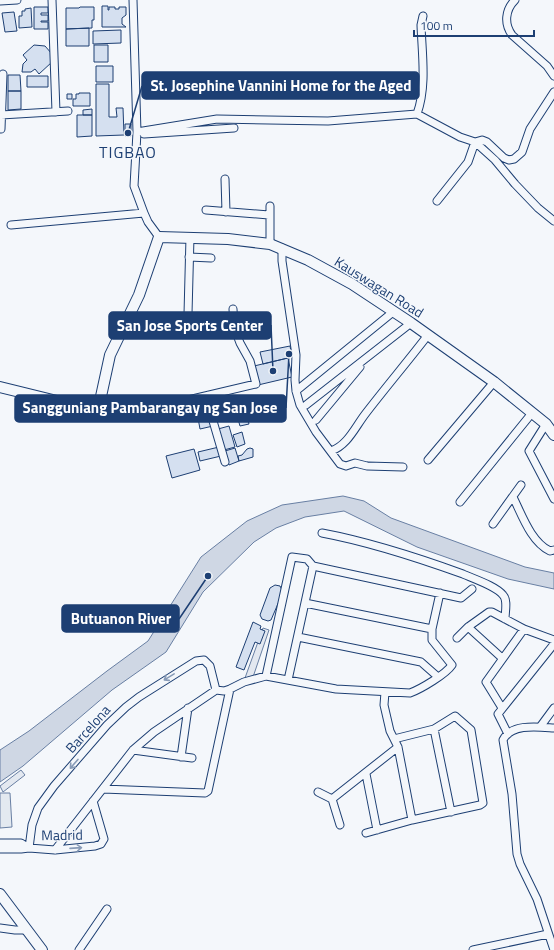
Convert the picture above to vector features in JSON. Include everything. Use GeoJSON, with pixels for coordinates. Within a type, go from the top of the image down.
{"type":"FeatureCollection","features":[{"type":"Feature","properties":{"kind":"street"},"geometry":{"type":"LineString","coordinates":[[0,1],[17,0]]}},
{"type":"Feature","properties":{"kind":"street"},"geometry":{"type":"LineString","coordinates":[[52,0],[56,112]]}},
{"type":"Feature","properties":{"kind":"street"},"geometry":{"type":"LineString","coordinates":[[0,388],[65,403],[88,406],[95,405],[100,401],[110,355],[139,295],[159,237],[144,213],[134,186],[137,134],[133,0]]}},
{"type":"Feature","properties":{"kind":"street"},"geometry":{"type":"LineString","coordinates":[[515,0],[509,9],[506,21],[508,30],[547,66],[554,76]]}},
{"type":"Feature","properties":{"kind":"street"},"geometry":{"type":"LineString","coordinates":[[417,114],[420,105],[422,82],[421,25],[423,16]]}},
{"type":"Feature","properties":{"kind":"street"},"geometry":{"type":"LineString","coordinates":[[1,130],[2,74]]}},
{"type":"Feature","properties":{"kind":"street"},"geometry":{"type":"LineString","coordinates":[[475,142],[482,140],[487,142],[504,158],[509,160],[514,159],[522,152],[530,129],[554,92]]}},
{"type":"Feature","properties":{"kind":"street"},"geometry":{"type":"LineString","coordinates":[[1,115],[68,111]]}},
{"type":"Feature","properties":{"kind":"street"},"geometry":{"type":"LineString","coordinates":[[137,134],[217,119],[328,121],[417,114],[460,138],[475,142],[495,160],[538,208],[554,221]]}},
{"type":"Feature","properties":{"kind":"street"},"geometry":{"type":"LineString","coordinates":[[137,134],[234,128]]}},
{"type":"Feature","properties":{"kind":"street"},"geometry":{"type":"LineString","coordinates":[[437,201],[468,162],[475,142]]}},
{"type":"Feature","properties":{"kind":"street"},"geometry":{"type":"LineString","coordinates":[[225,179],[226,212]]}},
{"type":"Feature","properties":{"kind":"street"},"geometry":{"type":"LineString","coordinates":[[270,206],[270,244]]}},
{"type":"Feature","properties":{"kind":"street"},"geometry":{"type":"LineString","coordinates":[[206,210],[269,215]]}},
{"type":"Feature","properties":{"kind":"street"},"geometry":{"type":"LineString","coordinates":[[11,225],[144,213]]}},
{"type":"Feature","properties":{"kind":"street","name":"Kauswagan Road"},"geometry":{"type":"LineString","coordinates":[[159,237],[190,237],[270,244],[308,260],[352,284],[428,335],[494,382],[546,424],[554,435]]}},
{"type":"Feature","properties":{"kind":"street"},"geometry":{"type":"LineString","coordinates":[[188,314],[190,237]]}},
{"type":"Feature","properties":{"kind":"street"},"geometry":{"type":"LineString","coordinates":[[282,248],[282,261],[296,355],[296,391],[300,406],[316,432],[340,464],[346,466],[355,463],[367,466],[403,467]]}},
{"type":"Feature","properties":{"kind":"street"},"geometry":{"type":"LineString","coordinates":[[189,257],[211,258]]}},
{"type":"Feature","properties":{"kind":"street"},"geometry":{"type":"LineString","coordinates":[[100,401],[108,412],[133,413],[256,384],[250,361],[240,343],[234,326],[233,309]]}},
{"type":"Feature","properties":{"kind":"street"},"geometry":{"type":"LineString","coordinates":[[296,391],[393,312]]}},
{"type":"Feature","properties":{"kind":"street"},"geometry":{"type":"LineString","coordinates":[[306,405],[411,323]]}},
{"type":"Feature","properties":{"kind":"street"},"geometry":{"type":"LineString","coordinates":[[331,451],[338,448],[350,437],[365,414],[428,335]]}},
{"type":"Feature","properties":{"kind":"street"},"geometry":{"type":"LineString","coordinates":[[316,420],[369,356]]}},
{"type":"Feature","properties":{"kind":"street"},"geometry":{"type":"LineString","coordinates":[[428,460],[494,382]]}},
{"type":"Feature","properties":{"kind":"street"},"geometry":{"type":"LineString","coordinates":[[209,395],[213,421],[225,462]]}},
{"type":"Feature","properties":{"kind":"street"},"geometry":{"type":"LineString","coordinates":[[319,395],[327,406]]}},
{"type":"Feature","properties":{"kind":"street"},"geometry":{"type":"LineString","coordinates":[[460,502],[532,413]]}},
{"type":"Feature","properties":{"kind":"street"},"geometry":{"type":"LineString","coordinates":[[546,424],[529,452],[554,499]]}},
{"type":"Feature","properties":{"kind":"street"},"geometry":{"type":"LineString","coordinates":[[493,524],[521,485]]}},
{"type":"Feature","properties":{"kind":"street"},"geometry":{"type":"LineString","coordinates":[[512,497],[535,539],[543,548],[550,551],[554,550]]}},
{"type":"Feature","properties":{"kind":"street"},"geometry":{"type":"LineString","coordinates":[[322,533],[403,553],[472,578],[504,595],[506,599],[505,619]]}},
{"type":"Feature","properties":{"kind":"street"},"geometry":{"type":"LineString","coordinates":[[266,676],[292,557],[307,559],[313,566],[461,598],[472,589]]}},
{"type":"Feature","properties":{"kind":"street"},"geometry":{"type":"LineString","coordinates":[[288,680],[313,566]]}},
{"type":"Feature","properties":{"kind":"street"},"geometry":{"type":"LineString","coordinates":[[55,850],[133,750],[154,732],[216,690],[224,691],[244,682],[266,676],[336,689],[410,693],[418,690],[438,677],[452,665],[432,641],[432,629],[440,593]]}},
{"type":"Feature","properties":{"kind":"street"},"geometry":{"type":"LineString","coordinates":[[305,602],[432,629]]}},
{"type":"Feature","properties":{"kind":"street"},"geometry":{"type":"LineString","coordinates":[[458,638],[468,627],[489,612],[492,612],[524,629],[554,640]]}},
{"type":"Feature","properties":{"kind":"street"},"geometry":{"type":"LineString","coordinates":[[468,627],[502,658]]}},
{"type":"Feature","properties":{"kind":"street"},"geometry":{"type":"LineString","coordinates":[[502,708],[486,682],[524,629]]}},
{"type":"Feature","properties":{"kind":"street"},"geometry":{"type":"LineString","coordinates":[[298,637],[421,662],[438,677]]}},
{"type":"Feature","properties":{"kind":"street"},"geometry":{"type":"LineString","coordinates":[[508,734],[498,714],[554,644]]}},
{"type":"Feature","properties":{"kind":"street","name":"Barcelona"},"geometry":{"type":"LineString","coordinates":[[29,848],[32,825],[38,808],[54,786],[107,725],[126,707],[151,688],[196,661],[204,660],[210,666],[216,690]]}},
{"type":"Feature","properties":{"kind":"street"},"geometry":{"type":"LineString","coordinates":[[103,789],[208,791],[230,689]]}},
{"type":"Feature","properties":{"kind":"street"},"geometry":{"type":"LineString","coordinates":[[385,692],[384,705],[390,731],[398,747],[412,820]]}},
{"type":"Feature","properties":{"kind":"street"},"geometry":{"type":"LineString","coordinates":[[181,757],[188,708]]}},
{"type":"Feature","properties":{"kind":"street"},"geometry":{"type":"LineString","coordinates":[[540,727],[554,708]]}},
{"type":"Feature","properties":{"kind":"street"},"geometry":{"type":"LineString","coordinates":[[366,833],[483,803],[471,730],[455,716],[434,729],[394,739]]}},
{"type":"Feature","properties":{"kind":"street"},"geometry":{"type":"LineString","coordinates":[[554,728],[527,727],[508,734],[503,740],[512,794],[517,854],[520,864],[537,899],[554,950]]}},
{"type":"Feature","properties":{"kind":"street"},"geometry":{"type":"LineString","coordinates":[[434,729],[451,812]]}},
{"type":"Feature","properties":{"kind":"street"},"geometry":{"type":"LineString","coordinates":[[332,799],[366,774],[398,747]]}},
{"type":"Feature","properties":{"kind":"street"},"geometry":{"type":"LineString","coordinates":[[133,750],[192,758]]}},
{"type":"Feature","properties":{"kind":"street"},"geometry":{"type":"LineString","coordinates":[[366,774],[377,830]]}},
{"type":"Feature","properties":{"kind":"street"},"geometry":{"type":"LineString","coordinates":[[318,792],[332,799],[340,825]]}},
{"type":"Feature","properties":{"kind":"street","name":"Madrid"},"geometry":{"type":"LineString","coordinates":[[0,850],[29,848],[55,850],[96,846],[101,844],[104,839],[93,801]]}},
{"type":"Feature","properties":{"kind":"street","name":"Madrid"},"geometry":{"type":"LineString","coordinates":[[0,843],[21,843],[29,848]]}},
{"type":"Feature","properties":{"kind":"street"},"geometry":{"type":"LineString","coordinates":[[0,894],[42,950]]}},
{"type":"Feature","properties":{"kind":"street"},"geometry":{"type":"LineString","coordinates":[[79,950],[107,909]]}},
{"type":"Feature","properties":{"kind":"street"},"geometry":{"type":"LineString","coordinates":[[0,928],[27,930]]}},
{"type":"Feature","properties":{"kind":"street"},"geometry":{"type":"LineString","coordinates":[[473,950],[548,934]]}},
{"type":"Feature","properties":{"kind":"shaded area"},"geometry":{"type":"Polygon","coordinates":[[[343,496],[364,501],[391,518],[525,567],[554,573],[554,589],[508,579],[417,547],[344,511],[305,517],[276,528],[254,542],[203,592],[166,652],[112,690],[23,766],[0,782],[0,750],[29,731],[148,641],[201,557],[247,521],[282,505],[343,496]]]}},
{"type":"Feature","properties":{"kind":"shaded area"},"geometry":{"type":"Polygon","coordinates":[[[263,628],[269,630],[252,680],[245,678],[263,628]]]}},
{"type":"Feature","properties":{"kind":"shaded area"},"geometry":{"type":"Polygon","coordinates":[[[21,770],[25,775],[3,792],[0,786],[21,770]]]}},
{"type":"Feature","properties":{"kind":"shaded area"},"geometry":{"type":"Polygon","coordinates":[[[0,793],[10,793],[12,827],[0,828],[0,793]]]}},
{"type":"Feature","properties":{"kind":"building"},"geometry":{"type":"Polygon","coordinates":[[[102,6],[108,6],[108,10],[109,7],[119,9],[119,7],[126,7],[126,15],[122,18],[122,24],[126,27],[102,27],[102,6]]]}},
{"type":"Feature","properties":{"kind":"building"},"geometry":{"type":"Polygon","coordinates":[[[34,7],[48,7],[48,13],[41,13],[41,15],[48,15],[48,21],[41,22],[48,22],[48,29],[34,29],[34,7]]]}},
{"type":"Feature","properties":{"kind":"building"},"geometry":{"type":"Polygon","coordinates":[[[94,7],[94,20],[92,20],[92,28],[66,29],[66,8],[94,7]]]}},
{"type":"Feature","properties":{"kind":"building"},"geometry":{"type":"Polygon","coordinates":[[[31,8],[32,27],[19,28],[19,16],[22,16],[22,11],[31,8]]]}},
{"type":"Feature","properties":{"kind":"building"},"geometry":{"type":"Polygon","coordinates":[[[14,12],[17,31],[5,32],[2,13],[14,12]]]}},
{"type":"Feature","properties":{"kind":"building"},"geometry":{"type":"Polygon","coordinates":[[[89,28],[89,46],[66,46],[66,29],[89,28]]]}},
{"type":"Feature","properties":{"kind":"building"},"geometry":{"type":"Polygon","coordinates":[[[121,30],[121,43],[93,44],[93,31],[121,30]]]}},
{"type":"Feature","properties":{"kind":"building"},"geometry":{"type":"Polygon","coordinates":[[[34,45],[45,46],[52,54],[52,62],[39,74],[35,69],[31,72],[22,72],[23,64],[27,60],[23,55],[34,45]]]}},
{"type":"Feature","properties":{"kind":"building"},"geometry":{"type":"Polygon","coordinates":[[[94,45],[108,45],[108,62],[94,62],[94,45]]]}},
{"type":"Feature","properties":{"kind":"building"},"geometry":{"type":"Polygon","coordinates":[[[96,66],[113,66],[113,82],[96,82],[96,66]]]}},
{"type":"Feature","properties":{"kind":"building"},"geometry":{"type":"Polygon","coordinates":[[[8,75],[20,75],[21,91],[8,91],[8,75]]]}},
{"type":"Feature","properties":{"kind":"building"},"geometry":{"type":"Polygon","coordinates":[[[27,76],[48,76],[48,87],[27,87],[27,76]]]}},
{"type":"Feature","properties":{"kind":"building"},"geometry":{"type":"Polygon","coordinates":[[[96,84],[109,84],[109,117],[117,117],[116,108],[123,108],[124,135],[96,136],[96,84]]]}},
{"type":"Feature","properties":{"kind":"building"},"geometry":{"type":"Polygon","coordinates":[[[8,91],[21,91],[21,109],[8,110],[8,91]]]}},
{"type":"Feature","properties":{"kind":"building"},"geometry":{"type":"Polygon","coordinates":[[[90,93],[90,106],[73,106],[73,99],[76,99],[76,94],[90,93]]]}},
{"type":"Feature","properties":{"kind":"building"},"geometry":{"type":"Polygon","coordinates":[[[67,94],[72,94],[72,99],[67,99],[67,94]]]}},
{"type":"Feature","properties":{"kind":"building"},"geometry":{"type":"Polygon","coordinates":[[[92,109],[92,115],[83,115],[83,110],[92,109]]]}},
{"type":"Feature","properties":{"kind":"building"},"geometry":{"type":"Polygon","coordinates":[[[77,115],[92,115],[92,136],[77,137],[77,115]]]}},
{"type":"Feature","properties":{"kind":"building"},"geometry":{"type":"Polygon","coordinates":[[[125,124],[131,124],[131,136],[125,136],[125,124]]]}},
{"type":"Feature","properties":{"kind":"building"},"geometry":{"type":"Polygon","coordinates":[[[290,346],[292,357],[263,364],[260,352],[290,346]]]}},
{"type":"Feature","properties":{"kind":"building"},"geometry":{"type":"Polygon","coordinates":[[[288,358],[292,377],[258,385],[254,366],[288,358]]]}},
{"type":"Feature","properties":{"kind":"building"},"geometry":{"type":"Polygon","coordinates":[[[245,410],[249,424],[240,426],[236,412],[245,410]]]}},
{"type":"Feature","properties":{"kind":"building"},"geometry":{"type":"Polygon","coordinates":[[[211,415],[213,426],[200,429],[198,418],[211,415]]]}},
{"type":"Feature","properties":{"kind":"building"},"geometry":{"type":"Polygon","coordinates":[[[229,426],[235,447],[224,450],[218,429],[229,426]]]}},
{"type":"Feature","properties":{"kind":"building"},"geometry":{"type":"Polygon","coordinates":[[[242,432],[245,444],[237,447],[233,435],[242,432]]]}},
{"type":"Feature","properties":{"kind":"building"},"geometry":{"type":"Polygon","coordinates":[[[219,447],[221,456],[200,461],[198,452],[219,447]]]}},
{"type":"Feature","properties":{"kind":"building"},"geometry":{"type":"Polygon","coordinates":[[[235,448],[239,461],[229,465],[225,451],[235,448]]]}},
{"type":"Feature","properties":{"kind":"building"},"geometry":{"type":"Polygon","coordinates":[[[194,449],[200,470],[172,478],[166,456],[194,449]]]}},
{"type":"Feature","properties":{"kind":"building"},"geometry":{"type":"Polygon","coordinates":[[[247,449],[253,449],[253,457],[239,461],[238,456],[242,455],[247,449]]]}},
{"type":"Feature","properties":{"kind":"building"},"geometry":{"type":"Polygon","coordinates":[[[275,585],[280,586],[283,592],[271,620],[268,621],[262,619],[260,615],[270,588],[275,585]]]}},
{"type":"Feature","properties":{"kind":"building"},"geometry":{"type":"Polygon","coordinates":[[[253,622],[261,626],[260,629],[265,631],[260,644],[255,642],[244,670],[236,667],[253,622]]]}},
{"type":"Feature","properties":{"kind":"place","name":"St. Josephine Vannini Home for the Aged"},"geometry":{"type":"Point","coordinates":[128,133]}},
{"type":"Feature","properties":{"kind":"place","name":"Sangguniang Pambarangay ng San Jose"},"geometry":{"type":"Point","coordinates":[289,354]}},
{"type":"Feature","properties":{"kind":"place","name":"San Jose Sports Center"},"geometry":{"type":"Point","coordinates":[273,371]}},
{"type":"Feature","properties":{"kind":"place","name":"Butuanon River"},"geometry":{"type":"Point","coordinates":[208,576]}},
{"type":"Feature","properties":{"kind":"district","name":"TIGBAO"},"geometry":{"type":"Point","coordinates":[128,152]}}]}
